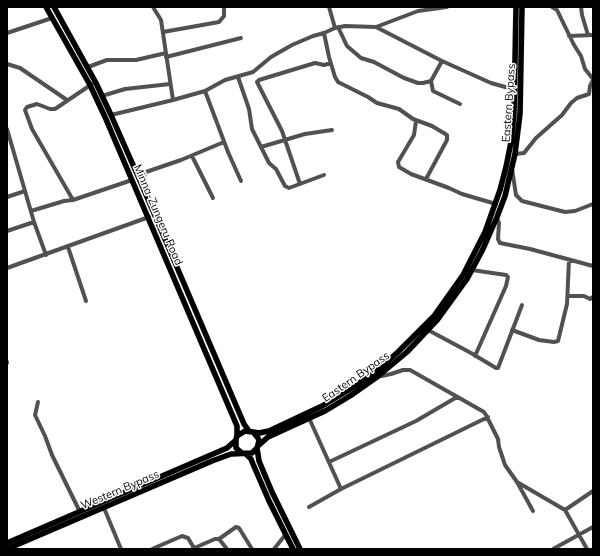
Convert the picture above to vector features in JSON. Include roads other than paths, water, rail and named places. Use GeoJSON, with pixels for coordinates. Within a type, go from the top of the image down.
{"type":"FeatureCollection","features":[{"type":"Feature","properties":{"kind":"main road","name":"Minna-Zungeru Road"},"geometry":{"type":"LineString","coordinates":[[46,7],[93,84],[102,96],[111,115],[141,183],[237,426],[237,438]]}},
{"type":"Feature","properties":{"kind":"main road","name":"Minna-Zungeru Road"},"geometry":{"type":"LineString","coordinates":[[54,7],[88,67],[93,84],[132,180],[244,424],[251,432]]}},
{"type":"Feature","properties":{"kind":"main road","name":"Eastern Bypass"},"geometry":{"type":"LineString","coordinates":[[258,447],[268,437],[309,418],[350,396],[402,357],[452,302],[472,270],[484,249],[497,217],[516,154],[520,114],[516,7]]}},
{"type":"Feature","properties":{"kind":"main road","name":"Eastern Bypass"},"geometry":{"type":"LineString","coordinates":[[251,432],[260,433],[269,431],[322,406],[358,384],[398,352],[434,316],[463,275],[485,232],[496,204],[506,167],[518,90],[522,7]]}},
{"type":"Feature","properties":{"kind":"main road"},"geometry":{"type":"LineString","coordinates":[[293,549],[269,501],[251,459],[236,448],[237,438],[244,431],[251,432],[258,438],[259,461],[272,492],[300,549]]}},
{"type":"Feature","properties":{"kind":"main road","name":"Western Bypass"},"geometry":{"type":"LineString","coordinates":[[7,543],[227,448],[237,438]]}},
{"type":"Feature","properties":{"kind":"main road"},"geometry":{"type":"LineString","coordinates":[[244,454],[252,453],[258,447]]}},
{"type":"Feature","properties":{"kind":"main road","name":"Western Bypass"},"geometry":{"type":"LineString","coordinates":[[7,549],[225,456],[231,454],[244,454]]}},
{"type":"Feature","properties":{"kind":"street"},"geometry":{"type":"LineString","coordinates":[[153,7],[161,20],[173,100]]}},
{"type":"Feature","properties":{"kind":"street"},"geometry":{"type":"LineString","coordinates":[[163,32],[219,22],[224,16],[224,7]]}},
{"type":"Feature","properties":{"kind":"street"},"geometry":{"type":"LineString","coordinates":[[329,7],[336,28],[347,46],[362,58],[374,62],[404,78],[418,83],[431,81]]}},
{"type":"Feature","properties":{"kind":"street"},"geometry":{"type":"LineString","coordinates":[[376,27],[418,11],[447,7]]}},
{"type":"Feature","properties":{"kind":"street"},"geometry":{"type":"LineString","coordinates":[[552,7],[557,10],[569,36],[581,56],[585,69],[593,79],[588,95]]}},
{"type":"Feature","properties":{"kind":"street"},"geometry":{"type":"LineString","coordinates":[[581,7],[588,35]]}},
{"type":"Feature","properties":{"kind":"street"},"geometry":{"type":"LineString","coordinates":[[7,33],[52,18]]}},
{"type":"Feature","properties":{"kind":"street"},"geometry":{"type":"LineString","coordinates":[[111,115],[205,91],[225,80],[253,72],[271,57],[292,45],[313,36],[324,34],[336,28],[359,26],[376,27],[442,61],[492,84],[518,90]]}},
{"type":"Feature","properties":{"kind":"street"},"geometry":{"type":"LineString","coordinates":[[324,34],[335,77],[338,82],[377,103],[399,109],[416,121],[440,130],[447,136],[447,140],[426,179]]}},
{"type":"Feature","properties":{"kind":"street"},"geometry":{"type":"LineString","coordinates":[[569,36],[593,35]]}},
{"type":"Feature","properties":{"kind":"street"},"geometry":{"type":"LineString","coordinates":[[88,67],[107,60],[136,60],[166,55],[241,38]]}},
{"type":"Feature","properties":{"kind":"street"},"geometry":{"type":"LineString","coordinates":[[442,61],[431,81],[433,91],[460,104]]}},
{"type":"Feature","properties":{"kind":"street"},"geometry":{"type":"LineString","coordinates":[[300,184],[282,131],[256,82],[315,63],[324,65],[331,63]]}},
{"type":"Feature","properties":{"kind":"street"},"geometry":{"type":"LineString","coordinates":[[7,64],[20,68],[67,100]]}},
{"type":"Feature","properties":{"kind":"street"},"geometry":{"type":"LineString","coordinates":[[238,77],[249,109],[251,124],[268,163],[276,169],[286,188],[324,175]]}},
{"type":"Feature","properties":{"kind":"street"},"geometry":{"type":"LineString","coordinates":[[73,200],[32,129],[25,110],[27,107],[37,104],[52,109],[93,84]]}},
{"type":"Feature","properties":{"kind":"street"},"geometry":{"type":"LineString","coordinates":[[102,96],[125,89],[170,84]]}},
{"type":"Feature","properties":{"kind":"street"},"geometry":{"type":"LineString","coordinates":[[205,91],[224,142],[241,181]]}},
{"type":"Feature","properties":{"kind":"street"},"geometry":{"type":"LineString","coordinates":[[516,154],[524,153],[536,138],[562,115],[577,98],[593,94]]}},
{"type":"Feature","properties":{"kind":"street"},"geometry":{"type":"LineString","coordinates":[[416,121],[414,135],[398,162],[398,166],[411,174],[462,194],[496,204]]}},
{"type":"Feature","properties":{"kind":"street"},"geometry":{"type":"LineString","coordinates":[[7,129],[9,141],[34,222],[46,255]]}},
{"type":"Feature","properties":{"kind":"street"},"geometry":{"type":"LineString","coordinates":[[261,147],[312,133],[332,130]]}},
{"type":"Feature","properties":{"kind":"street"},"geometry":{"type":"LineString","coordinates":[[141,183],[146,172],[192,156],[224,142]]}},
{"type":"Feature","properties":{"kind":"street"},"geometry":{"type":"LineString","coordinates":[[192,156],[213,198]]}},
{"type":"Feature","properties":{"kind":"street"},"geometry":{"type":"LineString","coordinates":[[512,169],[516,194],[522,200],[565,212],[575,211],[593,204]]}},
{"type":"Feature","properties":{"kind":"street"},"geometry":{"type":"LineString","coordinates":[[31,212],[64,201],[73,200],[132,180]]}},
{"type":"Feature","properties":{"kind":"street"},"geometry":{"type":"LineString","coordinates":[[7,197],[25,191]]}},
{"type":"Feature","properties":{"kind":"street"},"geometry":{"type":"LineString","coordinates":[[7,268],[149,217]]}},
{"type":"Feature","properties":{"kind":"street"},"geometry":{"type":"LineString","coordinates":[[497,217],[499,223],[498,239],[500,243],[530,249],[593,266]]}},
{"type":"Feature","properties":{"kind":"street"},"geometry":{"type":"LineString","coordinates":[[7,231],[34,222]]}},
{"type":"Feature","properties":{"kind":"street"},"geometry":{"type":"LineString","coordinates":[[68,247],[86,301]]}},
{"type":"Feature","properties":{"kind":"street"},"geometry":{"type":"LineString","coordinates":[[512,330],[539,340],[558,341],[568,296],[569,260]]}},
{"type":"Feature","properties":{"kind":"street"},"geometry":{"type":"LineString","coordinates":[[472,270],[506,275],[508,280],[475,356]]}},
{"type":"Feature","properties":{"kind":"street"},"geometry":{"type":"LineString","coordinates":[[568,296],[584,296],[590,299],[593,297]]}},
{"type":"Feature","properties":{"kind":"street"},"geometry":{"type":"LineString","coordinates":[[428,330],[498,368],[522,305]]}},
{"type":"Feature","properties":{"kind":"street"},"geometry":{"type":"LineString","coordinates":[[377,377],[403,370],[410,370],[484,412],[488,417],[498,439],[503,461],[517,482],[532,511]]}},
{"type":"Feature","properties":{"kind":"street"},"geometry":{"type":"LineString","coordinates":[[329,462],[416,421],[457,397]]}},
{"type":"Feature","properties":{"kind":"street"},"geometry":{"type":"LineString","coordinates":[[38,402],[35,415],[52,455],[80,512]]}},
{"type":"Feature","properties":{"kind":"street"},"geometry":{"type":"LineString","coordinates":[[309,508],[341,489],[488,417]]}},
{"type":"Feature","properties":{"kind":"street"},"geometry":{"type":"LineString","coordinates":[[309,418],[341,489]]}},
{"type":"Feature","properties":{"kind":"street"},"geometry":{"type":"LineString","coordinates":[[517,482],[565,510],[587,549]]}},
{"type":"Feature","properties":{"kind":"street"},"geometry":{"type":"LineString","coordinates":[[565,510],[593,491]]}},
{"type":"Feature","properties":{"kind":"street"},"geometry":{"type":"LineString","coordinates":[[104,508],[122,549]]}},
{"type":"Feature","properties":{"kind":"street"},"geometry":{"type":"LineString","coordinates":[[152,549],[182,536],[188,538],[193,548],[215,539],[219,539],[234,527],[238,527],[252,549]]}},
{"type":"Feature","properties":{"kind":"street"},"geometry":{"type":"LineString","coordinates":[[553,549],[593,527]]}},
{"type":"Feature","properties":{"kind":"street"},"geometry":{"type":"LineString","coordinates":[[274,549],[286,534]]}},
{"type":"Feature","properties":{"kind":"street"},"geometry":{"type":"LineString","coordinates":[[219,539],[227,549]]}}]}
